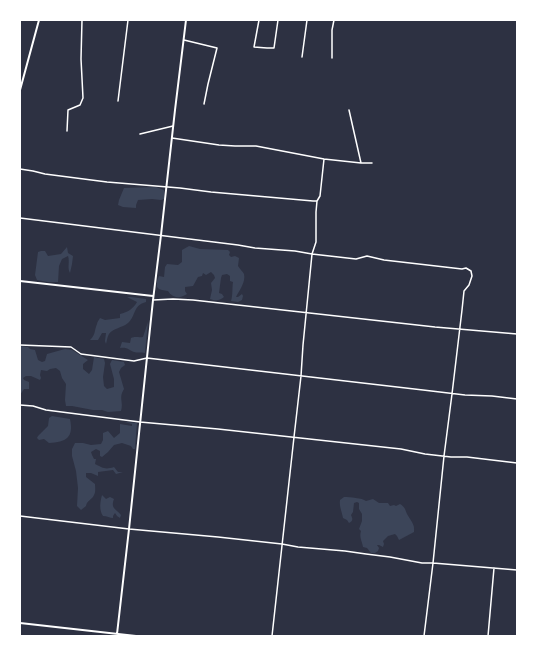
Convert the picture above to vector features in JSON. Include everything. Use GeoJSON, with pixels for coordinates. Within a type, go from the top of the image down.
{"type":"FeatureCollection","features":[{"type":"Feature","properties":{"kind":"street"},"geometry":{"type":"LineString","coordinates":[[20,90],[39,20]]}},
{"type":"Feature","properties":{"kind":"street"},"geometry":{"type":"LineString","coordinates":[[67,131],[68,110],[80,105],[83,98],[81,59],[82,20]]}},
{"type":"Feature","properties":{"kind":"street"},"geometry":{"type":"LineString","coordinates":[[118,101],[128,20]]}},
{"type":"Feature","properties":{"kind":"street"},"geometry":{"type":"LineString","coordinates":[[116,635],[129,529],[153,296],[186,20]]}},
{"type":"Feature","properties":{"kind":"street"},"geometry":{"type":"LineString","coordinates":[[258,20],[254,47],[267,48],[274,48],[278,20]]}},
{"type":"Feature","properties":{"kind":"street"},"geometry":{"type":"LineString","coordinates":[[302,57],[307,20]]}},
{"type":"Feature","properties":{"kind":"street"},"geometry":{"type":"LineString","coordinates":[[332,58],[332,30],[334,20]]}},
{"type":"Feature","properties":{"kind":"street"},"geometry":{"type":"LineString","coordinates":[[184,40],[217,48],[204,104]]}},
{"type":"Feature","properties":{"kind":"street"},"geometry":{"type":"LineString","coordinates":[[349,110],[361,163]]}},
{"type":"Feature","properties":{"kind":"street"},"geometry":{"type":"LineString","coordinates":[[140,134],[173,126]]}},
{"type":"Feature","properties":{"kind":"street"},"geometry":{"type":"LineString","coordinates":[[172,138],[227,146],[256,146],[324,159],[372,163]]}},
{"type":"Feature","properties":{"kind":"street"},"geometry":{"type":"LineString","coordinates":[[272,636],[301,376],[312,254],[316,242],[317,200],[320,196],[324,159]]}},
{"type":"Feature","properties":{"kind":"street"},"geometry":{"type":"LineString","coordinates":[[20,170],[76,178],[314,201],[317,200]]}},
{"type":"Feature","properties":{"kind":"street"},"geometry":{"type":"LineString","coordinates":[[20,218],[255,248],[295,251],[356,259],[367,256],[384,260],[462,269],[466,268],[471,271],[472,276],[469,285],[464,291],[444,456],[434,563],[424,636]]}},
{"type":"Feature","properties":{"kind":"street"},"geometry":{"type":"LineString","coordinates":[[20,281],[153,296]]}},
{"type":"Feature","properties":{"kind":"street"},"geometry":{"type":"LineString","coordinates":[[153,300],[193,300],[428,327],[517,334]]}},
{"type":"Feature","properties":{"kind":"street"},"geometry":{"type":"LineString","coordinates":[[20,345],[71,346],[80,354],[134,361],[147,358],[452,394],[517,399]]}},
{"type":"Feature","properties":{"kind":"street"},"geometry":{"type":"LineString","coordinates":[[20,405],[33,406],[46,410],[140,422],[401,449],[425,454],[517,463]]}},
{"type":"Feature","properties":{"kind":"street"},"geometry":{"type":"LineString","coordinates":[[20,516],[129,529],[345,551],[422,563],[517,570]]}},
{"type":"Feature","properties":{"kind":"street"},"geometry":{"type":"LineString","coordinates":[[488,636],[494,568]]}},
{"type":"Feature","properties":{"kind":"street"},"geometry":{"type":"LineString","coordinates":[[20,623],[116,635],[136,636]]}},
{"type":"Feature","properties":{"kind":"shaded area"},"geometry":{"type":"Polygon","coordinates":[[[156,187],[164,190],[164,199],[138,200],[136,208],[118,205],[124,188],[156,187]]]}},
{"type":"Feature","properties":{"kind":"shaded area"},"geometry":{"type":"Polygon","coordinates":[[[189,246],[200,249],[228,250],[231,257],[235,256],[239,258],[238,266],[244,274],[244,280],[236,297],[242,294],[242,300],[238,302],[231,301],[233,282],[230,281],[230,276],[227,274],[222,275],[219,293],[224,297],[217,300],[210,299],[212,290],[211,283],[215,278],[211,272],[206,275],[203,273],[202,276],[198,277],[193,286],[185,287],[187,294],[182,297],[176,297],[168,291],[157,287],[159,276],[164,277],[165,267],[167,264],[178,265],[182,262],[182,250],[189,246]]]}},
{"type":"Feature","properties":{"kind":"shaded area"},"geometry":{"type":"Polygon","coordinates":[[[67,247],[68,253],[73,256],[70,273],[68,256],[62,259],[59,266],[58,282],[37,280],[35,275],[38,252],[45,251],[48,256],[61,254],[67,247]]]}},
{"type":"Feature","properties":{"kind":"shaded area"},"geometry":{"type":"Polygon","coordinates":[[[127,297],[146,299],[146,302],[142,303],[137,308],[128,323],[115,329],[109,334],[106,344],[106,333],[102,333],[98,340],[90,340],[100,318],[105,320],[120,318],[120,314],[134,307],[137,302],[127,297]]]}},
{"type":"Feature","properties":{"kind":"shaded area"},"geometry":{"type":"Polygon","coordinates":[[[148,322],[145,353],[120,348],[122,342],[130,343],[131,338],[143,337],[148,322]]]}},
{"type":"Feature","properties":{"kind":"shaded area"},"geometry":{"type":"Polygon","coordinates":[[[20,346],[35,350],[38,360],[42,362],[45,361],[47,354],[65,349],[72,350],[88,360],[83,364],[83,369],[89,374],[92,370],[94,357],[104,359],[105,363],[103,377],[104,386],[107,389],[114,387],[114,379],[110,364],[112,360],[124,362],[125,365],[119,372],[124,389],[121,395],[121,411],[108,412],[66,406],[66,384],[60,371],[56,368],[47,371],[41,370],[40,380],[31,376],[26,376],[23,378],[29,382],[29,389],[24,389],[20,395],[20,346]]]}},
{"type":"Feature","properties":{"kind":"shaded area"},"geometry":{"type":"Polygon","coordinates":[[[52,416],[70,419],[70,435],[60,442],[49,443],[44,439],[39,440],[37,438],[38,436],[48,426],[49,418],[52,416]]]}},
{"type":"Feature","properties":{"kind":"shaded area"},"geometry":{"type":"Polygon","coordinates":[[[124,422],[137,423],[135,449],[122,443],[114,445],[102,457],[100,456],[100,451],[96,449],[91,452],[94,459],[96,459],[95,464],[104,468],[114,467],[118,472],[123,472],[116,474],[113,470],[98,472],[98,476],[91,473],[86,473],[86,477],[95,484],[95,492],[93,497],[87,502],[86,506],[81,510],[77,506],[78,488],[72,449],[75,443],[91,445],[101,444],[103,440],[103,433],[108,431],[114,438],[120,433],[120,424],[132,426],[132,424],[124,422]]]}},
{"type":"Feature","properties":{"kind":"shaded area"},"geometry":{"type":"Polygon","coordinates":[[[102,495],[106,499],[110,497],[114,499],[113,507],[121,515],[120,518],[115,513],[113,518],[103,516],[100,506],[102,495]]]}},
{"type":"Feature","properties":{"kind":"shaded area"},"geometry":{"type":"Polygon","coordinates":[[[344,497],[359,498],[366,501],[373,499],[379,503],[388,503],[390,506],[400,504],[405,508],[414,527],[414,532],[399,540],[395,534],[388,536],[383,541],[383,547],[377,545],[379,548],[378,551],[371,553],[367,548],[363,547],[360,535],[361,531],[359,529],[362,521],[362,514],[359,509],[359,503],[354,503],[353,512],[351,515],[352,520],[349,523],[343,518],[340,507],[340,500],[344,497]]]}}]}
